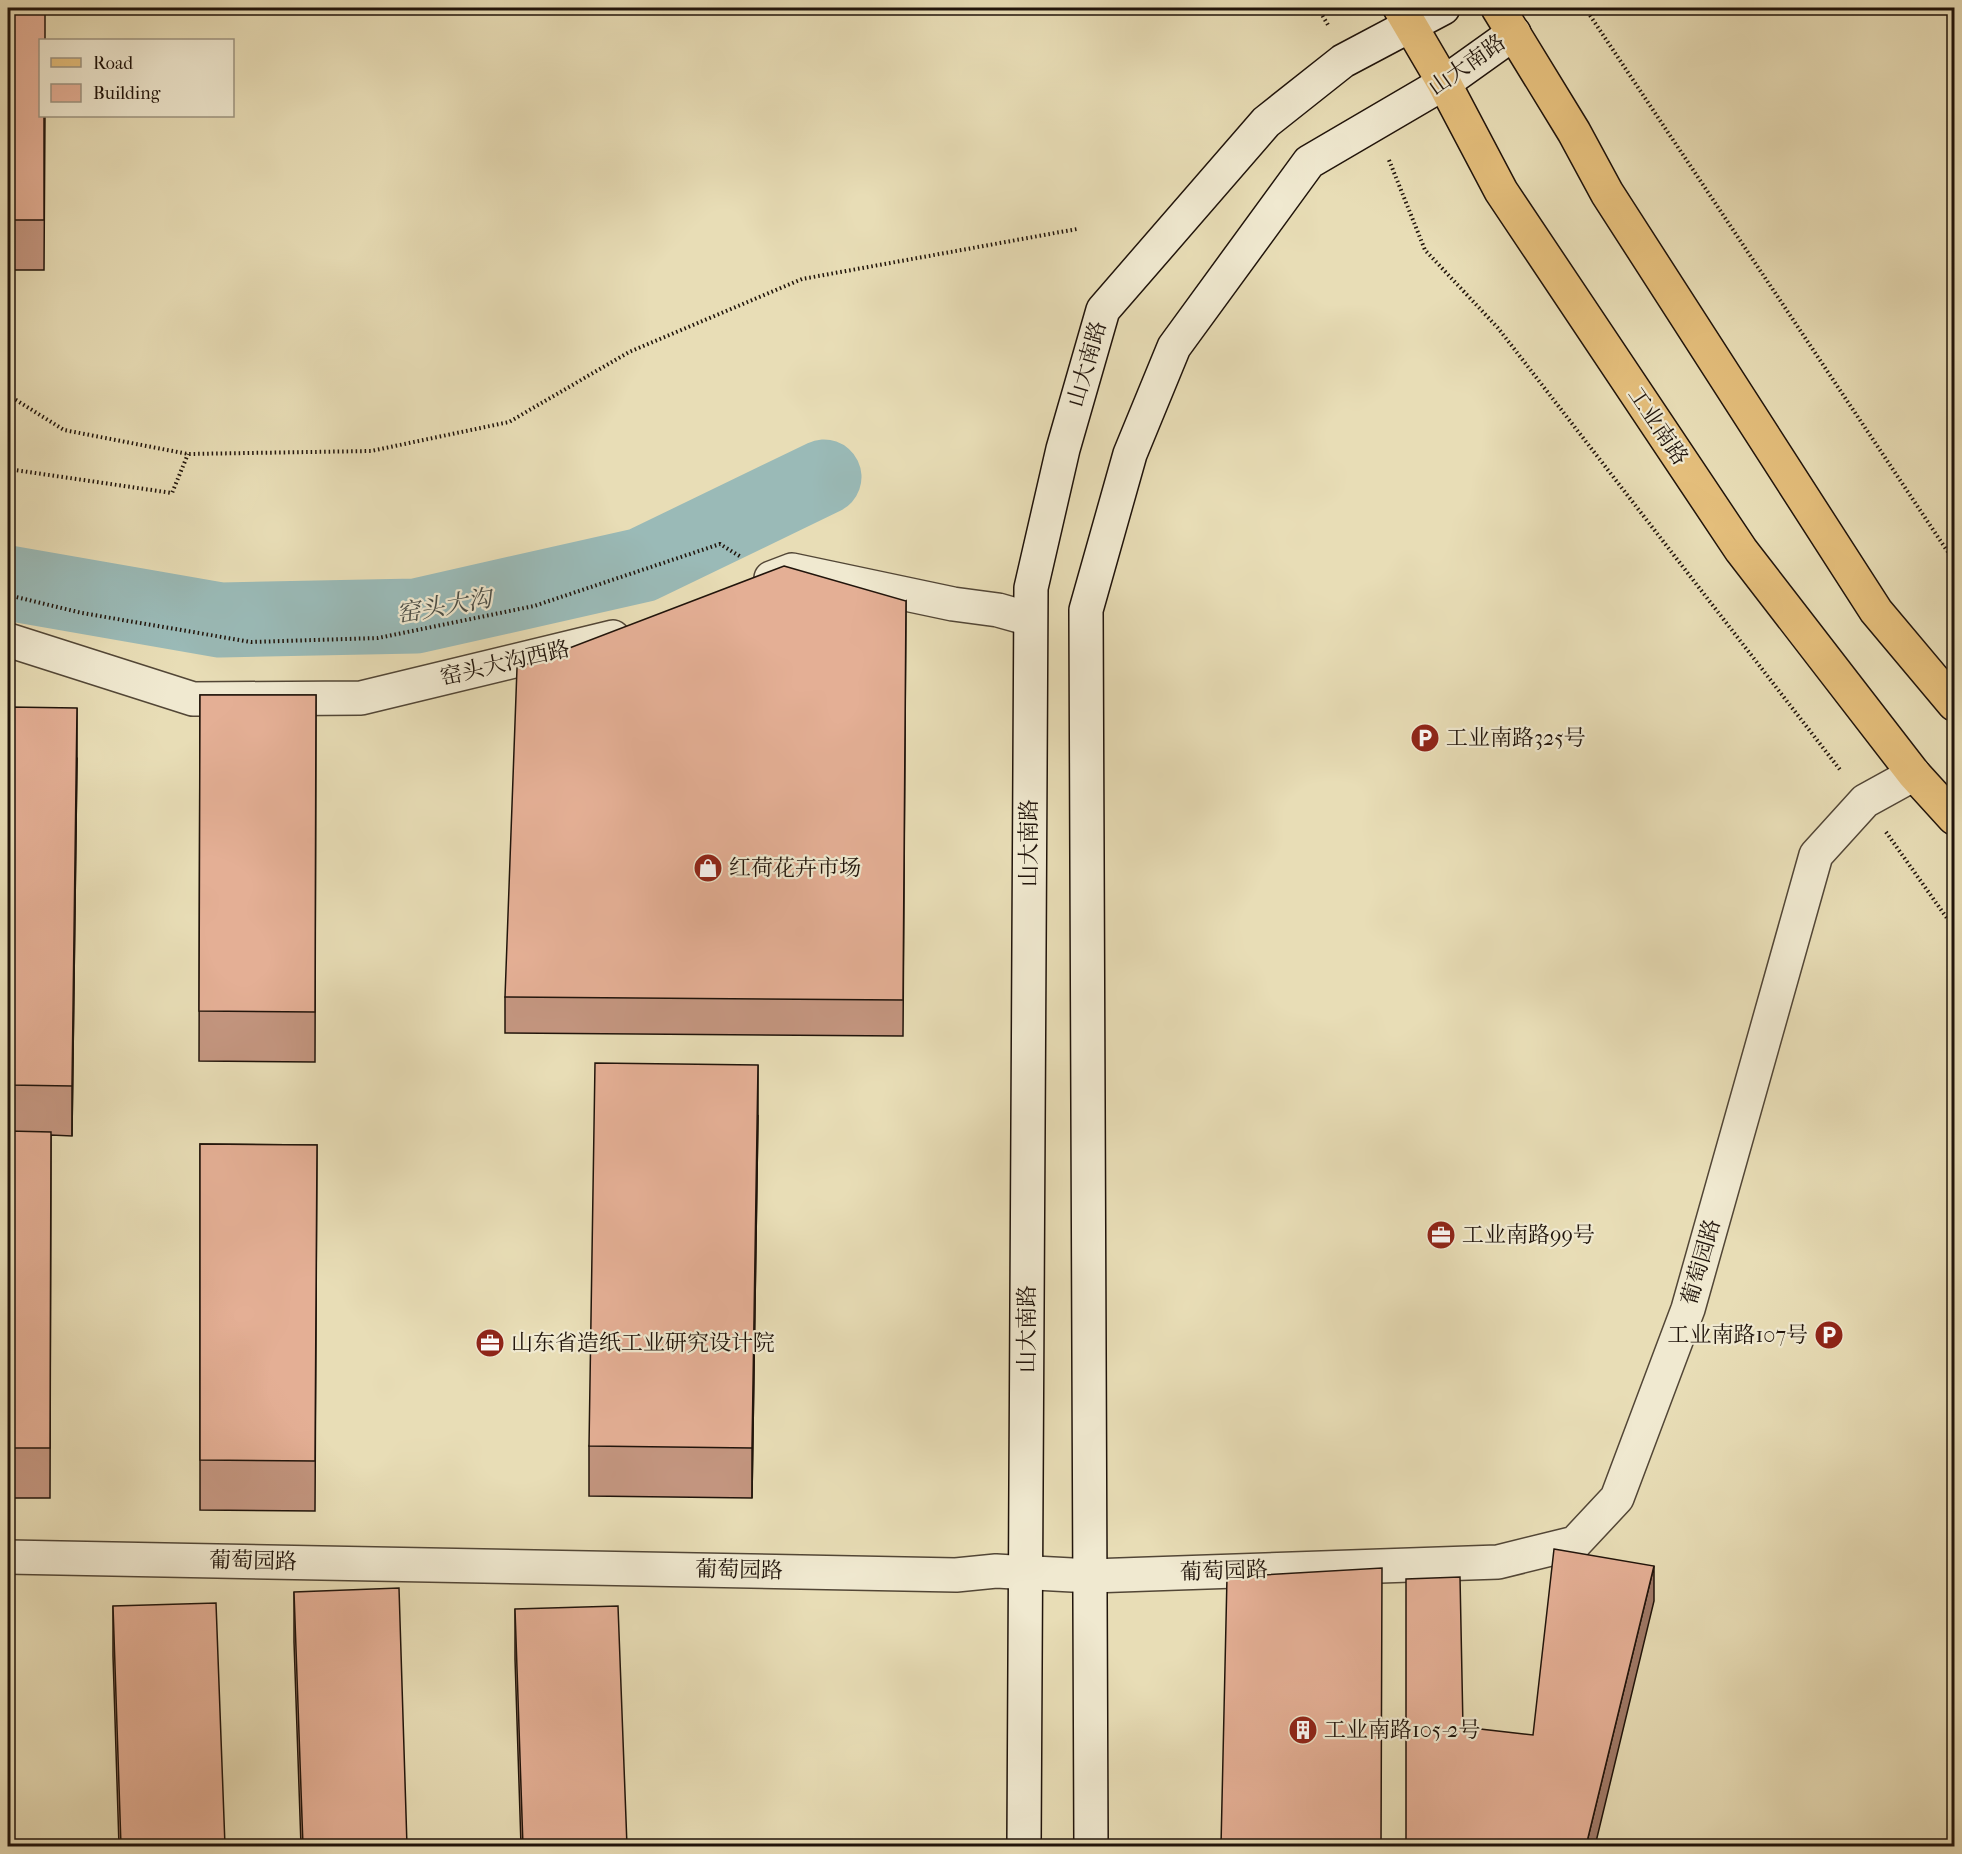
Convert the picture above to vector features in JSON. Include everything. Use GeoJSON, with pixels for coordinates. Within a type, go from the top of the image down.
{"type":"FeatureCollection","features":[{"type":"Feature","properties":{"kind":"main road","name":"山大南路"},"geometry":{"type":"LineString","coordinates":[[1024,1846],[1031,588],[1063,450],[1103,310],[1266,122],[1343,61],[1406,16],[1443,8]]}},
{"type":"Feature","properties":{"kind":"main road","name":"工业南路"},"geometry":{"type":"LineString","coordinates":[[1406,16],[1501,191],[1741,550],[1914,774],[1954,818]]}},
{"type":"Feature","properties":{"kind":"main road","name":"山大南路"},"geometry":{"type":"LineString","coordinates":[[1091,1846],[1086,610],[1131,454],[1174,347],[1309,162],[1444,83],[1506,20]]}},
{"type":"Feature","properties":{"kind":"main road"},"geometry":{"type":"LineString","coordinates":[[1506,20],[1574,132],[1607,193],[1876,611],[1954,704]]}},
{"type":"Feature","properties":{"kind":"main road"},"geometry":{"type":"LineString","coordinates":[[743,588],[792,570],[953,604],[998,610],[1030,619]]}},
{"type":"Feature","properties":{"kind":"main road","name":"窑头大沟西路"},"geometry":{"type":"LineString","coordinates":[[8,640],[193,699],[361,698],[615,637],[636,629]]}},
{"type":"Feature","properties":{"kind":"main road","name":"葡萄园路"},"geometry":{"type":"LineString","coordinates":[[8,1557],[956,1575],[996,1571],[1091,1576],[1498,1562],[1575,1544],[1617,1498],[1688,1309],[1816,855],[1864,801],[1914,774]]}},
{"type":"Feature","properties":{"kind":"path"},"geometry":{"type":"LineString","coordinates":[[1318,8],[1343,61]]}},
{"type":"Feature","properties":{"kind":"path"},"geometry":{"type":"LineString","coordinates":[[1585,8],[1954,561]]}},
{"type":"Feature","properties":{"kind":"path"},"geometry":{"type":"LineString","coordinates":[[1375,124],[1425,250],[1498,328],[1864,801],[1954,927]]}},
{"type":"Feature","properties":{"kind":"path"},"geometry":{"type":"LineString","coordinates":[[8,395],[64,430],[188,454],[370,451],[508,422],[629,352],[802,279],[1077,229]]}},
{"type":"Feature","properties":{"kind":"path"},"geometry":{"type":"LineString","coordinates":[[8,469],[172,494],[188,454]]}},
{"type":"Feature","properties":{"kind":"path"},"geometry":{"type":"LineString","coordinates":[[8,595],[82,613],[251,642],[378,638],[534,606],[720,544],[775,576]]}},
{"type":"Feature","properties":{"kind":"building"},"geometry":{"type":"Polygon","coordinates":[[[8,8],[45,8],[45,39],[39,39],[39,117],[44,117],[44,220],[8,220],[8,8]]]}},
{"type":"Feature","properties":{"kind":"building","name":"红荷花卉市场"},"geometry":{"type":"Polygon","coordinates":[[[784,566],[906,601],[903,1000],[505,997],[517,668],[784,566]]]}},
{"type":"Feature","properties":{"kind":"building"},"geometry":{"type":"Polygon","coordinates":[[[200,695],[316,695],[315,1012],[199,1011],[200,695]]]}},
{"type":"Feature","properties":{"kind":"building"},"geometry":{"type":"Polygon","coordinates":[[[8,707],[77,708],[72,1086],[8,1085],[8,707]]]}},
{"type":"Feature","properties":{"kind":"building"},"geometry":{"type":"Polygon","coordinates":[[[595,1063],[758,1065],[752,1448],[589,1446],[595,1063]]]}},
{"type":"Feature","properties":{"kind":"building"},"geometry":{"type":"Polygon","coordinates":[[[8,1131],[51,1132],[50,1448],[8,1448],[8,1131]]]}},
{"type":"Feature","properties":{"kind":"building"},"geometry":{"type":"Polygon","coordinates":[[[200,1144],[317,1145],[315,1461],[200,1460],[200,1144]]]}},
{"type":"Feature","properties":{"kind":"building"},"geometry":{"type":"Polygon","coordinates":[[[1554,1549],[1654,1566],[1586,1846],[1406,1846],[1406,1579],[1460,1577],[1463,1727],[1533,1735],[1554,1549]]]}},
{"type":"Feature","properties":{"kind":"building","name":"工业南路105-2号"},"geometry":{"type":"Polygon","coordinates":[[[1382,1568],[1381,1846],[1221,1846],[1227,1577],[1382,1568]]]}},
{"type":"Feature","properties":{"kind":"building"},"geometry":{"type":"Polygon","coordinates":[[[399,1588],[407,1846],[303,1846],[294,1592],[399,1588]]]}},
{"type":"Feature","properties":{"kind":"building"},"geometry":{"type":"Polygon","coordinates":[[[216,1603],[225,1846],[121,1846],[113,1606],[216,1603]]]}},
{"type":"Feature","properties":{"kind":"building"},"geometry":{"type":"Polygon","coordinates":[[[618,1606],[627,1846],[523,1846],[515,1609],[618,1606]]]}},
{"type":"Feature","properties":{"kind":"waterway","name":"窑头大沟"},"geometry":{"type":"LineString","coordinates":[[8,583],[220,620],[416,616],[642,565],[824,477]]}},
{"type":"Feature","properties":{"kind":"place","name":"工业南路325号"},"geometry":{"type":"Point","coordinates":[1425,738]}},
{"type":"Feature","properties":{"kind":"place","name":"红荷花卉市场"},"geometry":{"type":"Point","coordinates":[708,868]}},
{"type":"Feature","properties":{"kind":"place","name":"工业南路99号"},"geometry":{"type":"Point","coordinates":[1441,1235]}},
{"type":"Feature","properties":{"kind":"place","name":"工业南路107号"},"geometry":{"type":"Point","coordinates":[1829,1335]}},
{"type":"Feature","properties":{"kind":"place","name":"山东省造纸工业研究设计院"},"geometry":{"type":"Point","coordinates":[490,1343]}},
{"type":"Feature","properties":{"kind":"place","name":"工业南路105-2号"},"geometry":{"type":"Point","coordinates":[1303,1730]}}]}
